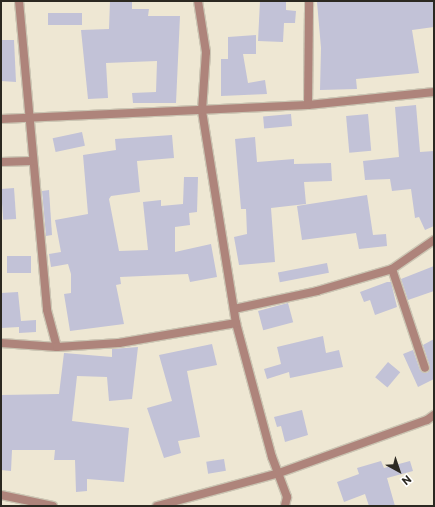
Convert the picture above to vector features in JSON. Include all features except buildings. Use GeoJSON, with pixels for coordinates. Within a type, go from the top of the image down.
{"type":"FeatureCollection","features":[{"type":"Feature","properties":{"kind":"street"},"geometry":{"type":"LineString","coordinates":[[19,1],[28,118],[47,310],[57,347]]}},
{"type":"Feature","properties":{"kind":"street"},"geometry":{"type":"LineString","coordinates":[[198,1],[206,52],[202,111],[236,323],[287,497],[285,506]]}},
{"type":"Feature","properties":{"kind":"street"},"geometry":{"type":"LineString","coordinates":[[308,105],[309,1]]}},
{"type":"Feature","properties":{"kind":"street"},"geometry":{"type":"LineString","coordinates":[[1,119],[308,105],[434,92]]}},
{"type":"Feature","properties":{"kind":"street"},"geometry":{"type":"LineString","coordinates":[[1,162],[32,161]]}},
{"type":"Feature","properties":{"kind":"street"},"geometry":{"type":"LineString","coordinates":[[234,309],[317,291],[392,269],[434,240]]}},
{"type":"Feature","properties":{"kind":"street"},"geometry":{"type":"LineString","coordinates":[[392,269],[425,368]]}},
{"type":"Feature","properties":{"kind":"street"},"geometry":{"type":"LineString","coordinates":[[1,343],[57,347],[119,342],[236,323]]}},
{"type":"Feature","properties":{"kind":"street"},"geometry":{"type":"LineString","coordinates":[[157,506],[279,473],[432,418]]}},
{"type":"Feature","properties":{"kind":"street"},"geometry":{"type":"LineString","coordinates":[[1,495],[53,506]]}}]}
